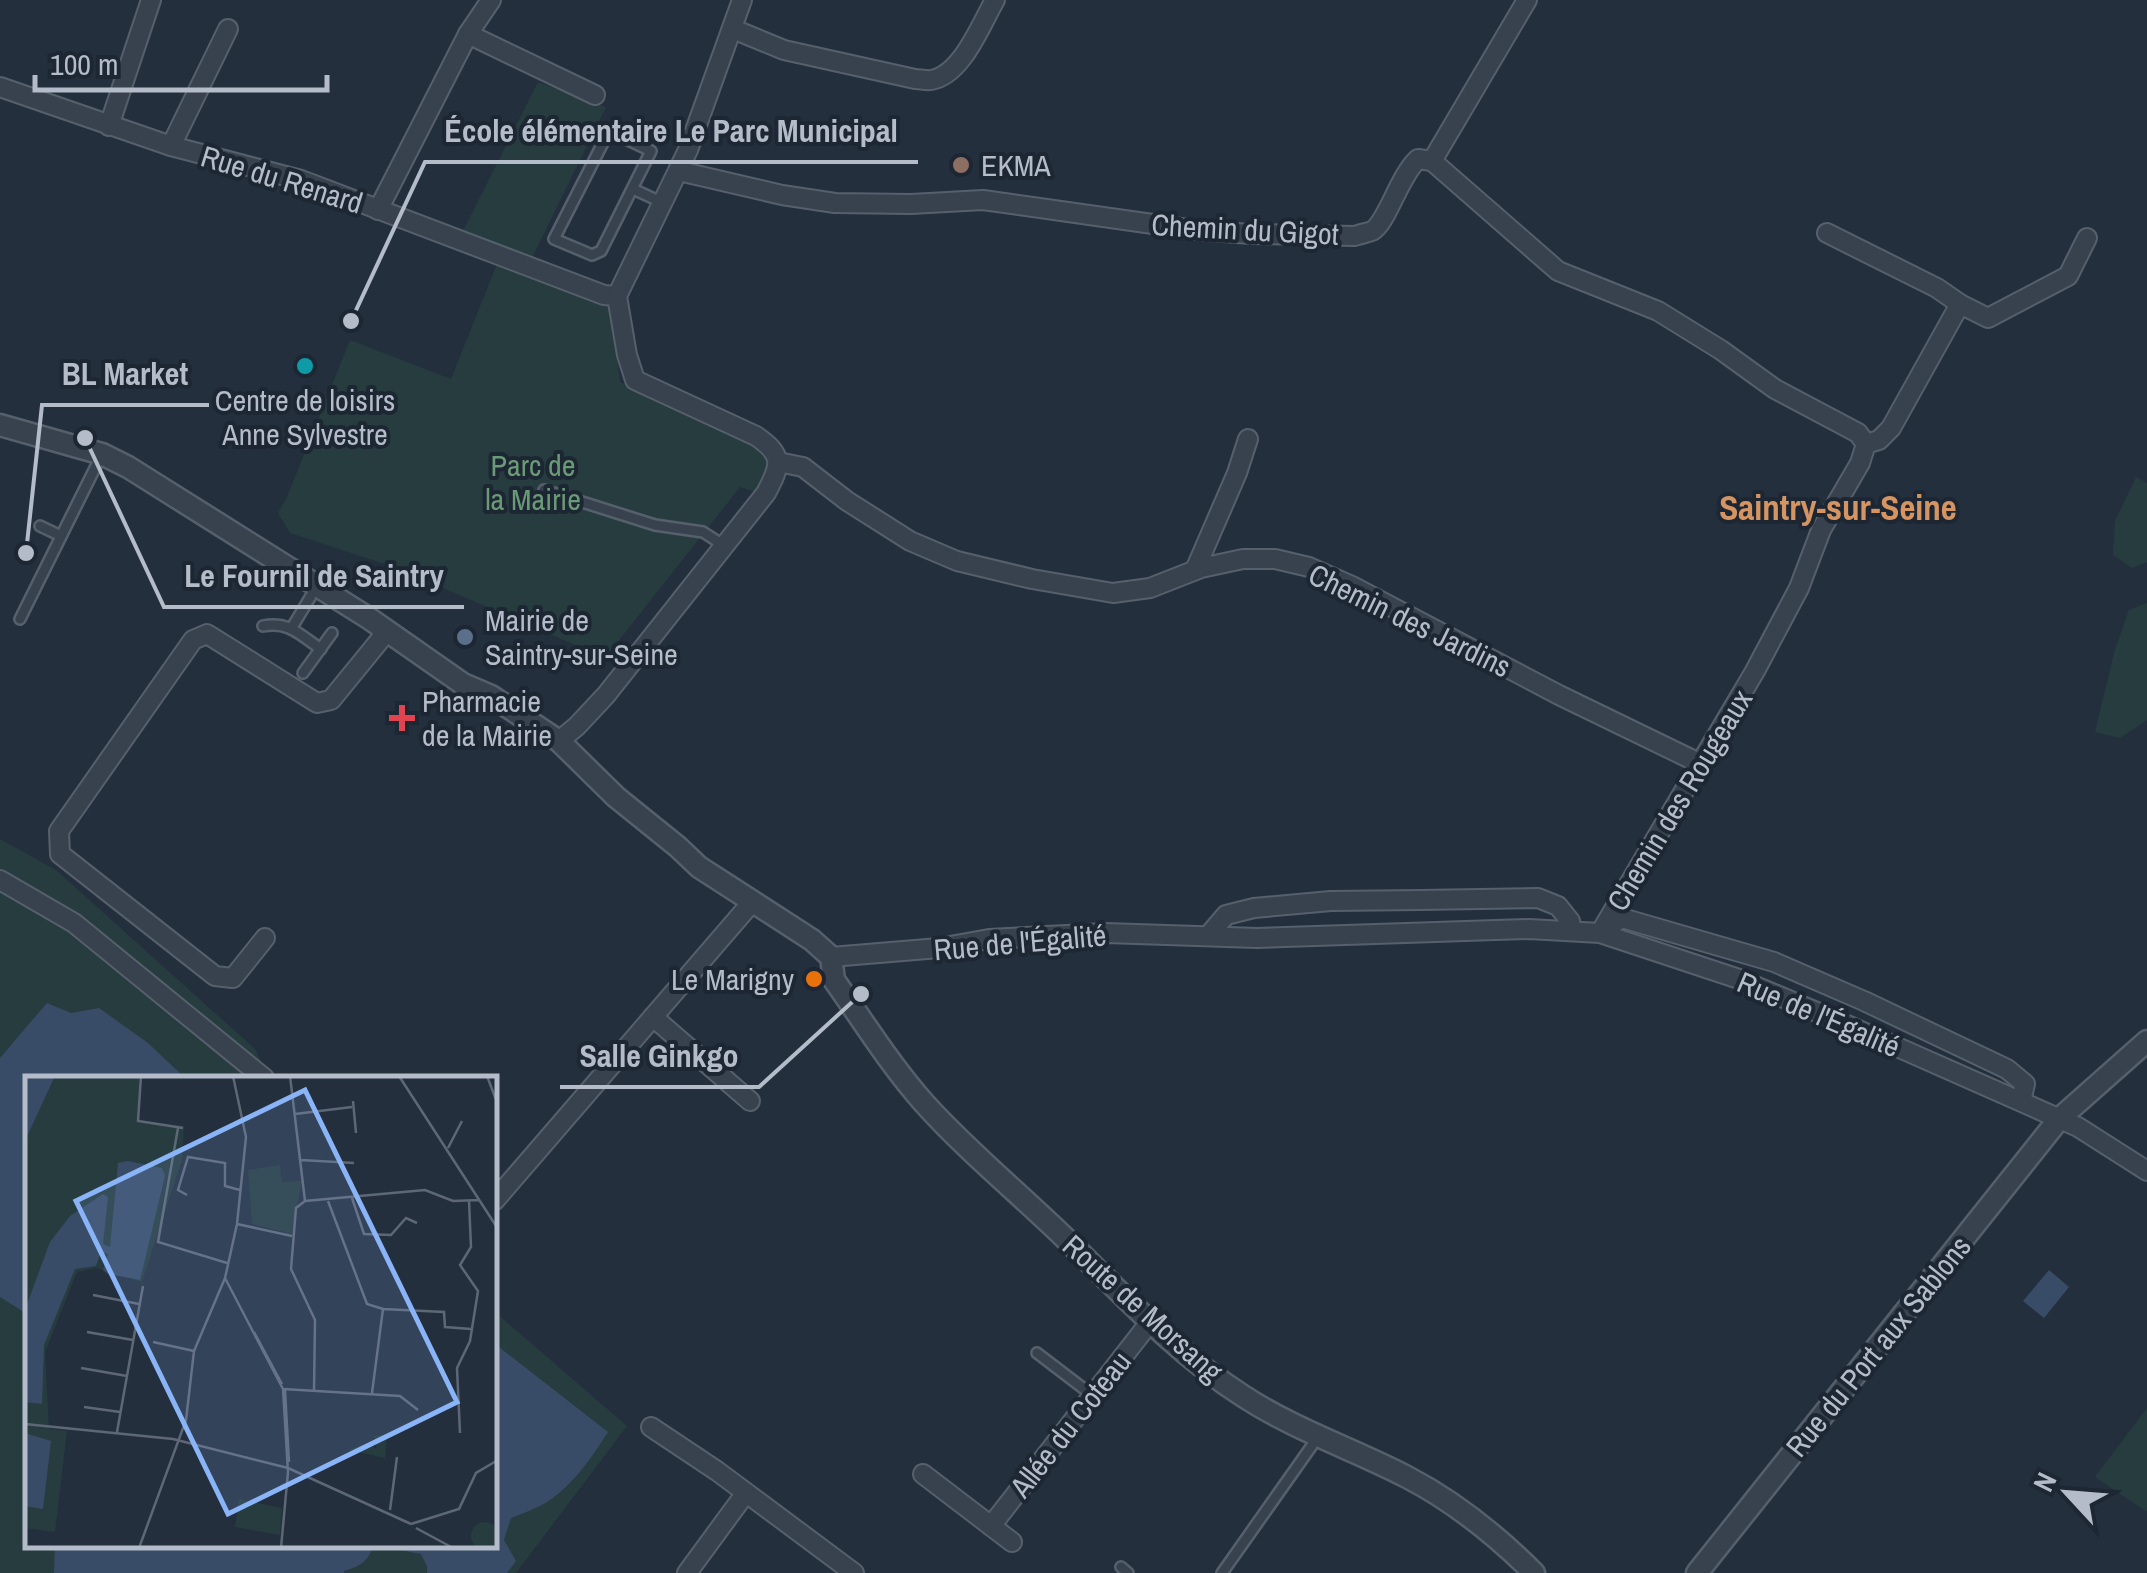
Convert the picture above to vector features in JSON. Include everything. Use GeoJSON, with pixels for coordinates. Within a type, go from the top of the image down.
{"type":"FeatureCollection","features":[{"type":"Feature","properties":{"kind":"street"},"geometry":{"type":"LineString","coordinates":[[109,126],[151,0]]}},
{"type":"Feature","properties":{"kind":"street"},"geometry":{"type":"LineString","coordinates":[[378,210],[468,34],[491,0]]}},
{"type":"Feature","properties":{"kind":"street"},"geometry":{"type":"LineString","coordinates":[[618,296],[678,171],[742,0]]}},
{"type":"Feature","properties":{"kind":"street"},"geometry":{"type":"LineString","coordinates":[[733,29],[784,50],[932,80],[960,62],[995,0]]}},
{"type":"Feature","properties":{"kind":"street"},"geometry":{"type":"LineString","coordinates":[[1527,0],[1432,161],[1558,271],[1658,311],[1775,390],[1858,432],[1866,444]]}},
{"type":"Feature","properties":{"kind":"street","name":"Rue du Renard"},"geometry":{"type":"LineString","coordinates":[[171,146],[228,29]]}},
{"type":"Feature","properties":{"kind":"street"},"geometry":{"type":"LineString","coordinates":[[468,34],[595,95]]}},
{"type":"Feature","properties":{"kind":"street","name":"Rue du Renard"},"geometry":{"type":"LineString","coordinates":[[0,87],[171,146],[302,180],[604,295],[618,296]]}},
{"type":"Feature","properties":{"kind":"street","name":"Chemin du Gigot"},"geometry":{"type":"LineString","coordinates":[[678,171],[782,195],[835,202],[910,204],[983,200],[1195,230],[1356,236],[1371,232],[1380,224],[1407,169],[1418,160],[1432,161]]}},
{"type":"Feature","properties":{"kind":"street"},"geometry":{"type":"LineString","coordinates":[[1827,233],[1988,318],[2068,276],[2086,238]]}},
{"type":"Feature","properties":{"kind":"street","name":"Chemin des Jardins"},"geometry":{"type":"LineString","coordinates":[[618,296],[635,380],[756,436],[773,448],[778,462],[802,467],[910,541],[958,562],[1114,594],[1150,588],[1196,570],[1243,559],[1275,558],[1309,567],[1699,763]]}},
{"type":"Feature","properties":{"kind":"street","name":"Chemin des Rougeaux"},"geometry":{"type":"LineString","coordinates":[[1600,932],[1755,671],[1799,588],[1821,530],[1860,463],[1866,444],[1880,440],[1891,428],[1960,304]]}},
{"type":"Feature","properties":{"kind":"street"},"geometry":{"type":"LineString","coordinates":[[0,425],[102,454],[145,477],[318,586],[463,684],[491,696],[559,741],[616,798],[688,857],[831,956]]}},
{"type":"Feature","properties":{"kind":"street"},"geometry":{"type":"LineString","coordinates":[[1196,570],[1248,439]]}},
{"type":"Feature","properties":{"kind":"street"},"geometry":{"type":"LineString","coordinates":[[559,741],[606,695],[766,493],[777,473],[778,462]]}},
{"type":"Feature","properties":{"kind":"street"},"geometry":{"type":"LineString","coordinates":[[265,938],[233,978],[215,976],[60,854],[59,832],[193,640],[207,634],[318,702],[331,700],[385,630]]}},
{"type":"Feature","properties":{"kind":"street"},"geometry":{"type":"LineString","coordinates":[[0,880],[74,923],[262,1076]]}},
{"type":"Feature","properties":{"kind":"street"},"geometry":{"type":"LineString","coordinates":[[1208,936],[1226,916],[1254,908],[1331,901],[1538,898],[1558,906],[1572,931]]}},
{"type":"Feature","properties":{"kind":"street"},"geometry":{"type":"LineString","coordinates":[[498,1197],[753,902]]}},
{"type":"Feature","properties":{"kind":"street","name":"Chemin des Rougeaux"},"geometry":{"type":"LineString","coordinates":[[1600,932],[1622,918],[1774,962],[1864,1000],[2007,1069],[2025,1084],[2021,1102]]}},
{"type":"Feature","properties":{"kind":"street","name":"Rue de l'Égalité"},"geometry":{"type":"LineString","coordinates":[[831,956],[939,948],[989,938],[1106,933],[1257,938],[1529,930],[1600,932],[1739,979],[2078,1126],[2147,1171]]}},
{"type":"Feature","properties":{"kind":"street","name":"Route de Morsang"},"geometry":{"type":"LineString","coordinates":[[831,956],[834,980],[921,1100],[1150,1322],[1241,1395],[1449,1503],[1484,1526],[1534,1573]]}},
{"type":"Feature","properties":{"kind":"street"},"geometry":{"type":"LineString","coordinates":[[653,1017],[750,1102]]}},
{"type":"Feature","properties":{"kind":"street","name":"Rue du Port aux Sablons"},"geometry":{"type":"LineString","coordinates":[[1697,1573],[2059,1118],[2147,1041]]}},
{"type":"Feature","properties":{"kind":"street","name":"Allée du Coteau"},"geometry":{"type":"LineString","coordinates":[[991,1526],[1150,1322]]}},
{"type":"Feature","properties":{"kind":"street"},"geometry":{"type":"LineString","coordinates":[[652,1427],[854,1573]]}},
{"type":"Feature","properties":{"kind":"street","name":"Allée du Coteau"},"geometry":{"type":"LineString","coordinates":[[922,1474],[1012,1542]]}},
{"type":"Feature","properties":{"kind":"street"},"geometry":{"type":"LineString","coordinates":[[687,1573],[745,1494]]}},
{"type":"Feature","properties":{"kind":"lane"},"geometry":{"type":"LineString","coordinates":[[608,131],[651,151],[633,189],[601,250],[592,255],[554,239],[608,131]]}},
{"type":"Feature","properties":{"kind":"lane"},"geometry":{"type":"LineString","coordinates":[[633,189],[663,204]]}},
{"type":"Feature","properties":{"kind":"lane"},"geometry":{"type":"LineString","coordinates":[[20,619],[102,454]]}},
{"type":"Feature","properties":{"kind":"lane"},"geometry":{"type":"LineString","coordinates":[[544,490],[655,525],[703,532],[723,546]]}},
{"type":"Feature","properties":{"kind":"lane"},"geometry":{"type":"LineString","coordinates":[[40,526],[62,536]]}},
{"type":"Feature","properties":{"kind":"lane"},"geometry":{"type":"LineString","coordinates":[[291,629],[318,586]]}},
{"type":"Feature","properties":{"kind":"lane"},"geometry":{"type":"LineString","coordinates":[[263,626],[279,623],[320,649]]}},
{"type":"Feature","properties":{"kind":"lane"},"geometry":{"type":"LineString","coordinates":[[303,672],[332,633]]}},
{"type":"Feature","properties":{"kind":"lane"},"geometry":{"type":"LineString","coordinates":[[1038,1353],[1092,1394]]}},
{"type":"Feature","properties":{"kind":"lane"},"geometry":{"type":"LineString","coordinates":[[1222,1573],[1318,1437]]}},
{"type":"Feature","properties":{"kind":"green space"},"geometry":{"type":"Polygon","coordinates":[[[538,82],[606,107],[532,258],[463,231],[538,82]]]}},
{"type":"Feature","properties":{"kind":"green space","name":"Parc de la Mairie"},"geometry":{"type":"Polygon","coordinates":[[[499,259],[610,303],[620,382],[748,440],[765,458],[766,469],[755,492],[740,487],[605,658],[397,568],[290,533],[278,513],[350,340],[451,379],[499,259]]]}},
{"type":"Feature","properties":{"kind":"green space"},"geometry":{"type":"Polygon","coordinates":[[[2136,477],[2147,483],[2147,562],[2132,568],[2113,555],[2115,521],[2136,477]]]}},
{"type":"Feature","properties":{"kind":"green space"},"geometry":{"type":"Polygon","coordinates":[[[2147,603],[2147,720],[2120,738],[2095,732],[2115,649],[2129,610],[2147,603]]]}},
{"type":"Feature","properties":{"kind":"green space"},"geometry":{"type":"Polygon","coordinates":[[[0,839],[56,870],[255,1049],[268,1076],[25,1076],[25,1548],[498,1548],[498,1315],[627,1426],[516,1573],[0,1573],[0,839]]]}},
{"type":"Feature","properties":{"kind":"green space"},"geometry":{"type":"Polygon","coordinates":[[[2147,1408],[2147,1512],[2095,1477],[2147,1408]]]}},
{"type":"Feature","properties":{"kind":"water"},"geometry":{"type":"Polygon","coordinates":[[[47,1003],[71,1013],[99,1008],[148,1043],[183,1076],[25,1076],[25,1313],[0,1297],[0,1058],[47,1003]]]}},
{"type":"Feature","properties":{"kind":"water"},"geometry":{"type":"Polygon","coordinates":[[[2049,1270],[2069,1287],[2044,1318],[2023,1301],[2049,1270]]]}},
{"type":"Feature","properties":{"kind":"water"},"geometry":{"type":"Polygon","coordinates":[[[498,1346],[608,1432],[562,1491],[542,1505],[511,1518],[504,1540],[516,1561],[507,1573],[427,1573],[421,1554],[395,1549],[498,1548],[498,1346]]]}},
{"type":"Feature","properties":{"kind":"water"},"geometry":{"type":"Polygon","coordinates":[[[55,1548],[372,1548],[363,1563],[344,1573],[54,1573],[55,1548]]]}},
{"type":"Feature","properties":{"kind":"place","name":"EKMA"},"geometry":{"type":"Point","coordinates":[961,165]}},
{"type":"Feature","properties":{"kind":"place","name":"École élémentaire Le Parc Municipal"},"geometry":{"type":"Point","coordinates":[351,321]}},
{"type":"Feature","properties":{"kind":"place","name":"Centre de loisirs Anne Sylvestre"},"geometry":{"type":"Point","coordinates":[305,366]}},
{"type":"Feature","properties":{"kind":"place","name":"Le Fournil de Saintry"},"geometry":{"type":"Point","coordinates":[85,438]}},
{"type":"Feature","properties":{"kind":"place","name":"BL Market"},"geometry":{"type":"Point","coordinates":[26,553]}},
{"type":"Feature","properties":{"kind":"place","name":"Mairie de Saintry-sur-Seine"},"geometry":{"type":"Point","coordinates":[465,637]}},
{"type":"Feature","properties":{"kind":"place","name":"Pharmacie de la Mairie"},"geometry":{"type":"Point","coordinates":[402,718]}},
{"type":"Feature","properties":{"kind":"place","name":"Le Marigny"},"geometry":{"type":"Point","coordinates":[814,979]}},
{"type":"Feature","properties":{"kind":"place","name":"Salle Ginkgo"},"geometry":{"type":"Point","coordinates":[861,994]}},
{"type":"Feature","properties":{"kind":"district","name":"Saintry-sur-Seine"},"geometry":{"type":"Point","coordinates":[1838,507]}}]}
